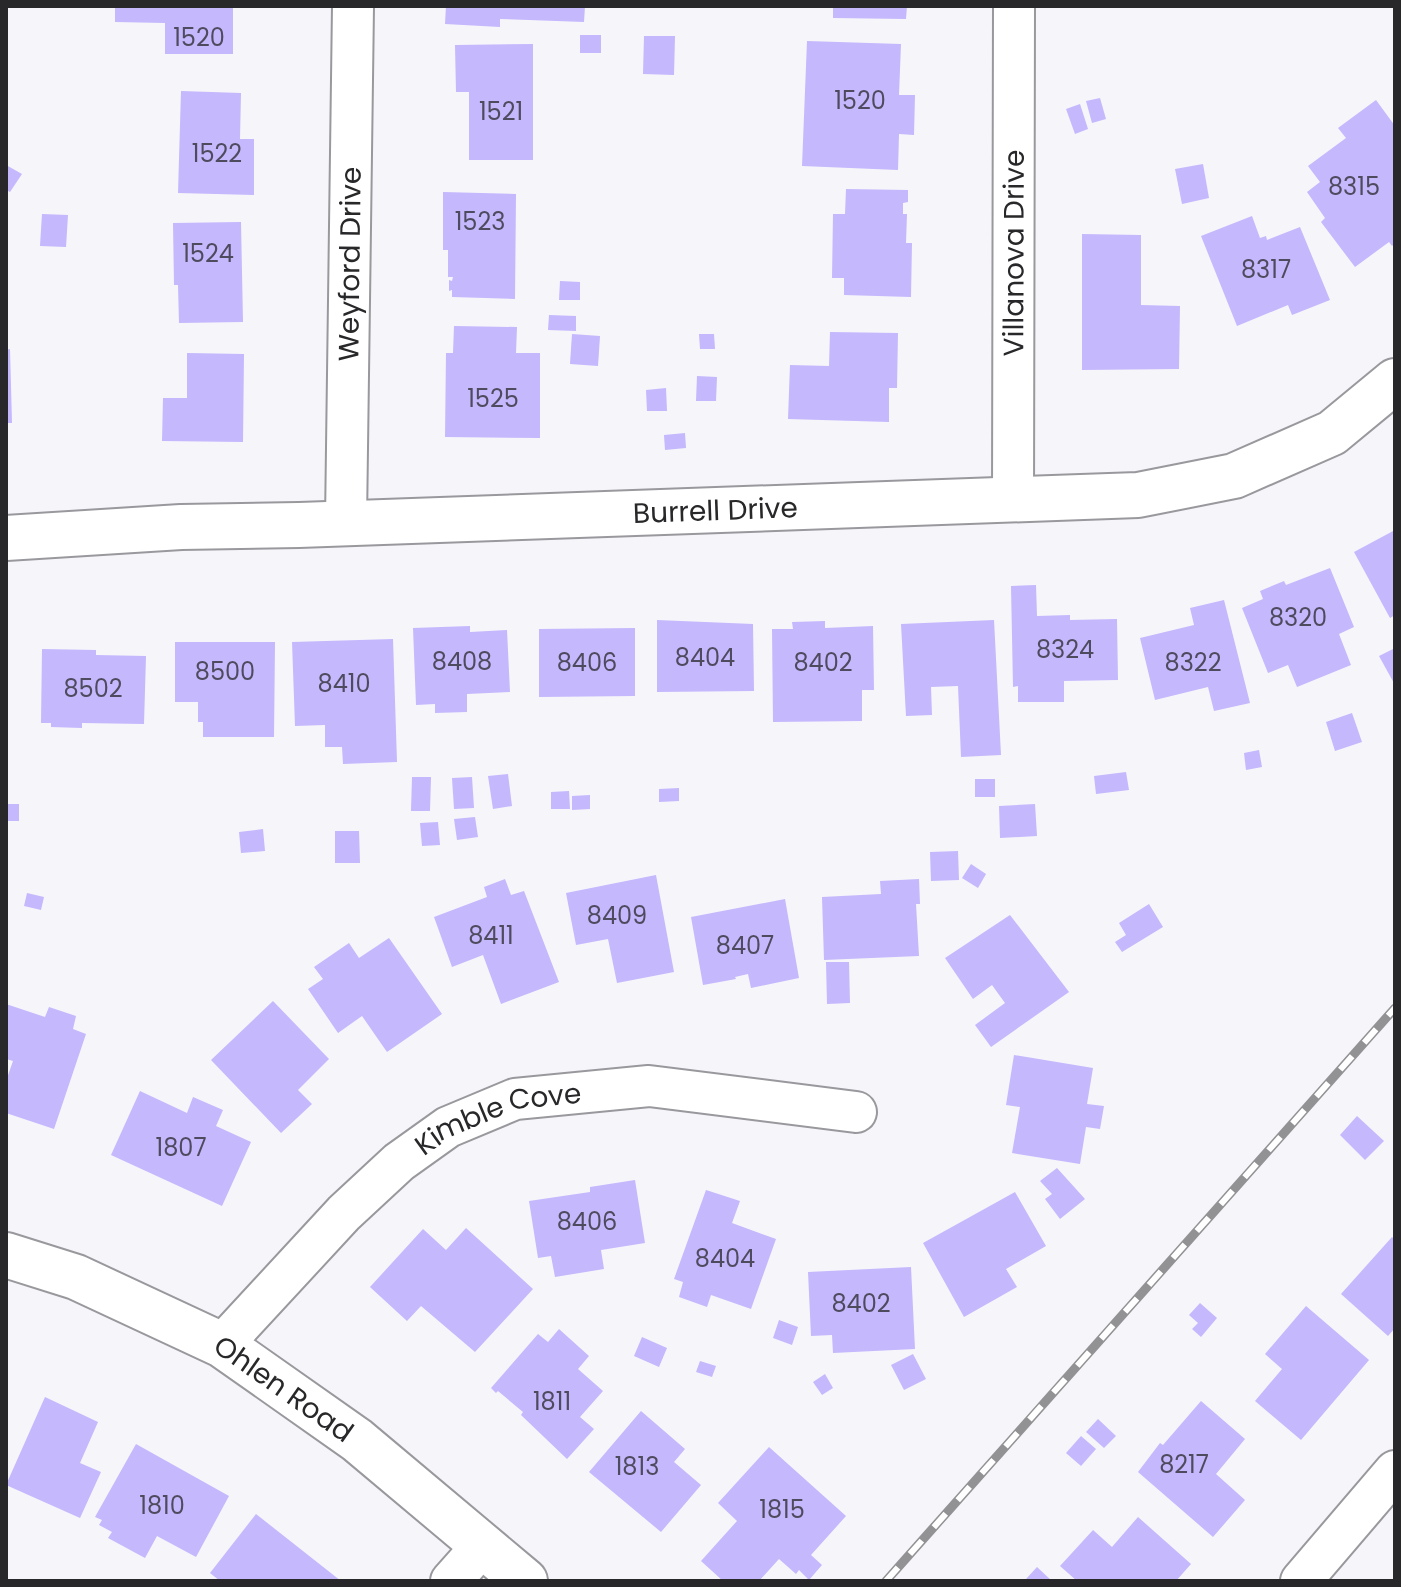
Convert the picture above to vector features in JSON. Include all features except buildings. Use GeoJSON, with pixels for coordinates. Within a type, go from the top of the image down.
{"type":"FeatureCollection","features":[{"type":"Feature","properties":{"kind":"street","name":"Weyford Drive"},"geometry":{"type":"LineString","coordinates":[[346,522],[353,6]]}},
{"type":"Feature","properties":{"kind":"street","name":"Villanova Drive"},"geometry":{"type":"LineString","coordinates":[[1013,501],[1014,6]]}},
{"type":"Feature","properties":{"kind":"street","name":"Burrell Drive"},"geometry":{"type":"LineString","coordinates":[[6,538],[181,527],[1138,495],[1234,476],[1332,433],[1395,381]]}},
{"type":"Feature","properties":{"kind":"street","name":"Kimble Cove"},"geometry":{"type":"LineString","coordinates":[[222,1345],[344,1213],[399,1162],[448,1127],[515,1099],[649,1086],[856,1112]]}},
{"type":"Feature","properties":{"kind":"street","name":"Ohlen Road"},"geometry":{"type":"LineString","coordinates":[[6,1255],[76,1277],[222,1345],[357,1440],[525,1581]]}},
{"type":"Feature","properties":{"kind":"street"},"geometry":{"type":"LineString","coordinates":[[1301,1581],[1395,1471]]}},
{"type":"Feature","properties":{"kind":"street"},"geometry":{"type":"LineString","coordinates":[[451,1581],[483,1545]]}},
{"type":"Feature","properties":{"kind":"railway"},"geometry":{"type":"LineString","coordinates":[[886,1581],[1395,1008]]}}]}
